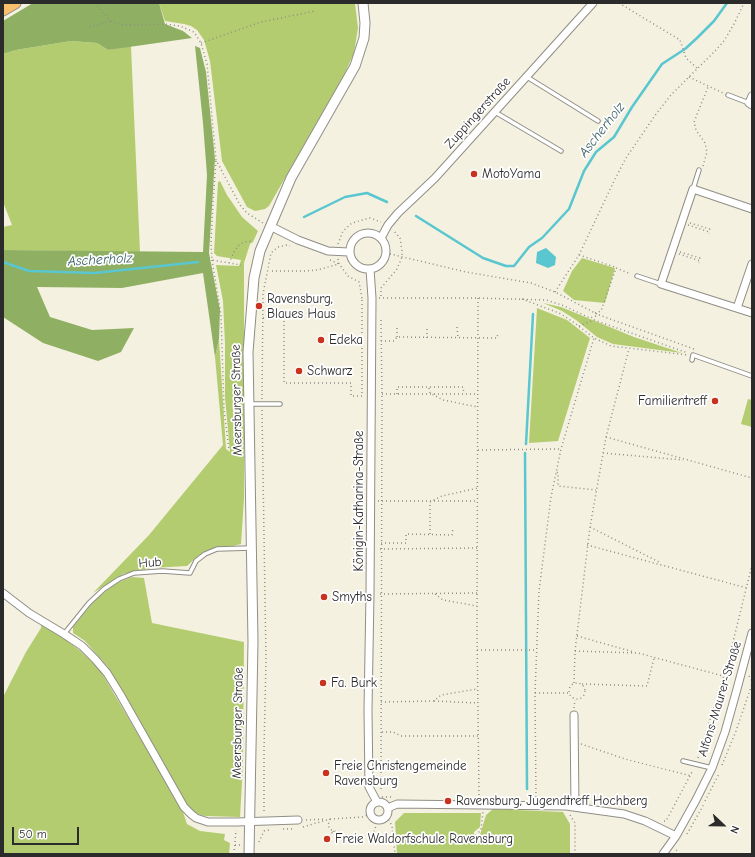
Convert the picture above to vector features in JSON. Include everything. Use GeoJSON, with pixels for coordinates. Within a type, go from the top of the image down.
{"type":"FeatureCollection","features":[{"type":"Feature","properties":{"kind":"main road"},"geometry":{"type":"LineString","coordinates":[[3,10],[15,3]]}},
{"type":"Feature","properties":{"kind":"street","name":"Meersburger Straße"},"geometry":{"type":"LineString","coordinates":[[249,849],[253,642],[248,352],[254,278],[260,251],[280,202],[301,159],[336,102],[355,66],[364,38],[365,23],[363,3]]}},
{"type":"Feature","properties":{"kind":"street","name":"Zuppingerstraße"},"geometry":{"type":"LineString","coordinates":[[381,238],[388,225],[398,213],[435,178],[593,3]]}},
{"type":"Feature","properties":{"kind":"street"},"geometry":{"type":"LineString","coordinates":[[750,104],[752,96]]}},
{"type":"Feature","properties":{"kind":"street"},"geometry":{"type":"LineString","coordinates":[[752,209],[693,189],[661,284],[752,313]]}},
{"type":"Feature","properties":{"kind":"street"},"geometry":{"type":"LineString","coordinates":[[270,226],[328,251],[349,252]]}},
{"type":"Feature","properties":{"kind":"street"},"geometry":{"type":"LineString","coordinates":[[372,233],[381,238],[385,244],[386,253],[383,261],[379,265],[370,269],[363,269],[354,263],[349,252],[352,241],[361,234],[372,233]]}},
{"type":"Feature","properties":{"kind":"street"},"geometry":{"type":"LineString","coordinates":[[737,308],[752,264]]}},
{"type":"Feature","properties":{"kind":"street","name":"Königin-Katharina-Straße"},"geometry":{"type":"LineString","coordinates":[[370,269],[372,298],[371,550],[368,710],[369,787],[379,800]]}},
{"type":"Feature","properties":{"kind":"street"},"geometry":{"type":"LineString","coordinates":[[3,593],[29,613],[82,646],[107,673],[184,807],[191,814],[202,821],[250,822],[298,820]]}},
{"type":"Feature","properties":{"kind":"street","name":"Alfons-Maurer-Straße"},"geometry":{"type":"LineString","coordinates":[[663,854],[676,836],[712,768],[744,667],[752,632]]}},
{"type":"Feature","properties":{"kind":"street"},"geometry":{"type":"LineString","coordinates":[[574,715],[575,807]]}},
{"type":"Feature","properties":{"kind":"street"},"geometry":{"type":"LineString","coordinates":[[379,800],[388,808],[387,816],[383,820],[373,818],[370,814],[370,808],[379,800]]}},
{"type":"Feature","properties":{"kind":"street"},"geometry":{"type":"LineString","coordinates":[[388,808],[397,804],[566,806],[624,814],[676,836]]}},
{"type":"Feature","properties":{"kind":"lane"},"geometry":{"type":"LineString","coordinates":[[527,77],[598,121]]}},
{"type":"Feature","properties":{"kind":"lane"},"geometry":{"type":"LineString","coordinates":[[728,95],[750,104]]}},
{"type":"Feature","properties":{"kind":"lane"},"geometry":{"type":"LineString","coordinates":[[495,112],[562,151]]}},
{"type":"Feature","properties":{"kind":"lane"},"geometry":{"type":"LineString","coordinates":[[693,189],[699,170]]}},
{"type":"Feature","properties":{"kind":"lane"},"geometry":{"type":"LineString","coordinates":[[637,276],[661,284]]}},
{"type":"Feature","properties":{"kind":"lane"},"geometry":{"type":"LineString","coordinates":[[692,360],[693,355],[752,376]]}},
{"type":"Feature","properties":{"kind":"lane"},"geometry":{"type":"LineString","coordinates":[[250,404],[280,404]]}},
{"type":"Feature","properties":{"kind":"lane","name":"Hub"},"geometry":{"type":"LineString","coordinates":[[64,634],[88,603],[104,589],[119,579],[134,574],[162,571],[190,572],[196,562],[205,554],[217,549],[252,548]]}},
{"type":"Feature","properties":{"kind":"lane"},"geometry":{"type":"LineString","coordinates":[[683,761],[712,768]]}},
{"type":"Feature","properties":{"kind":"path"},"geometry":{"type":"LineString","coordinates":[[95,3],[110,21],[123,25],[166,24],[180,26],[194,32],[201,43],[207,64],[216,160],[212,202],[211,242],[212,260],[221,315],[224,410],[229,450]]}},
{"type":"Feature","properties":{"kind":"path"},"geometry":{"type":"LineString","coordinates":[[619,3],[680,40],[686,58],[697,68]]}},
{"type":"Feature","properties":{"kind":"path"},"geometry":{"type":"LineString","coordinates":[[555,292],[579,255],[626,158],[656,114],[724,40],[744,3]]}},
{"type":"Feature","properties":{"kind":"path"},"geometry":{"type":"LineString","coordinates":[[201,43],[261,22],[315,11]]}},
{"type":"Feature","properties":{"kind":"path"},"geometry":{"type":"LineString","coordinates":[[90,27],[110,21]]}},
{"type":"Feature","properties":{"kind":"path"},"geometry":{"type":"LineString","coordinates":[[689,77],[728,95]]}},
{"type":"Feature","properties":{"kind":"path"},"geometry":{"type":"LineString","coordinates":[[699,170],[702,169],[707,152],[705,143],[696,130],[694,122],[708,87]]}},
{"type":"Feature","properties":{"kind":"path"},"geometry":{"type":"LineString","coordinates":[[216,160],[240,205],[247,213],[270,226]]}},
{"type":"Feature","properties":{"kind":"path"},"geometry":{"type":"LineString","coordinates":[[263,318],[284,318],[284,383],[351,383],[351,396],[362,396],[362,298],[359,282],[348,276],[339,264],[336,251],[343,231],[352,223],[370,218],[388,225],[400,238],[402,251],[402,257],[397,269],[381,288],[380,299]]}},
{"type":"Feature","properties":{"kind":"path"},"geometry":{"type":"LineString","coordinates":[[687,222],[710,229],[711,227]]}},
{"type":"Feature","properties":{"kind":"path"},"geometry":{"type":"LineString","coordinates":[[690,226],[710,232],[709,234]]}},
{"type":"Feature","properties":{"kind":"path"},"geometry":{"type":"LineString","coordinates":[[229,263],[238,246],[244,242],[252,241]]}},
{"type":"Feature","properties":{"kind":"path"},"geometry":{"type":"LineString","coordinates":[[264,821],[266,660],[262,404],[263,294],[271,253],[278,247],[287,245],[291,246]]}},
{"type":"Feature","properties":{"kind":"path"},"geometry":{"type":"LineString","coordinates":[[677,251],[700,258],[702,255]]}},
{"type":"Feature","properties":{"kind":"path"},"geometry":{"type":"LineString","coordinates":[[386,253],[466,272],[530,283],[555,292],[599,315],[695,349],[693,355]]}},
{"type":"Feature","properties":{"kind":"path"},"geometry":{"type":"LineString","coordinates":[[579,255],[632,274]]}},
{"type":"Feature","properties":{"kind":"path"},"geometry":{"type":"LineString","coordinates":[[680,255],[700,261],[699,263]]}},
{"type":"Feature","properties":{"kind":"path"},"geometry":{"type":"LineString","coordinates":[[212,260],[241,265]]}},
{"type":"Feature","properties":{"kind":"path"},"geometry":{"type":"LineString","coordinates":[[331,260],[339,264]]}},
{"type":"Feature","properties":{"kind":"path"},"geometry":{"type":"LineString","coordinates":[[272,270],[317,270],[339,264]]}},
{"type":"Feature","properties":{"kind":"path"},"geometry":{"type":"LineString","coordinates":[[595,313],[601,311],[616,268]]}},
{"type":"Feature","properties":{"kind":"path"},"geometry":{"type":"LineString","coordinates":[[362,298],[478,298],[546,300],[562,305],[594,320],[693,355]]}},
{"type":"Feature","properties":{"kind":"path"},"geometry":{"type":"LineString","coordinates":[[478,298],[477,689],[479,798]]}},
{"type":"Feature","properties":{"kind":"path"},"geometry":{"type":"LineString","coordinates":[[521,299],[559,313],[594,338],[611,346],[693,355]]}},
{"type":"Feature","properties":{"kind":"path"},"geometry":{"type":"LineString","coordinates":[[379,800],[381,732],[382,501],[381,314]]}},
{"type":"Feature","properties":{"kind":"path"},"geometry":{"type":"LineString","coordinates":[[590,318],[599,315]]}},
{"type":"Feature","properties":{"kind":"path"},"geometry":{"type":"LineString","coordinates":[[579,326],[594,320]]}},
{"type":"Feature","properties":{"kind":"path"},"geometry":{"type":"LineString","coordinates":[[381,341],[394,341],[397,337],[397,327]]}},
{"type":"Feature","properties":{"kind":"path"},"geometry":{"type":"LineString","coordinates":[[427,327],[427,338]]}},
{"type":"Feature","properties":{"kind":"path"},"geometry":{"type":"LineString","coordinates":[[457,327],[458,338]]}},
{"type":"Feature","properties":{"kind":"path"},"geometry":{"type":"LineString","coordinates":[[397,337],[497,338],[498,333]]}},
{"type":"Feature","properties":{"kind":"path"},"geometry":{"type":"LineString","coordinates":[[536,798],[535,693],[539,591],[551,497],[561,449],[594,338]]}},
{"type":"Feature","properties":{"kind":"path"},"geometry":{"type":"LineString","coordinates":[[574,683],[575,651],[587,545],[606,437],[629,349]]}},
{"type":"Feature","properties":{"kind":"path"},"geometry":{"type":"LineString","coordinates":[[397,394],[397,387],[463,387],[464,394]]}},
{"type":"Feature","properties":{"kind":"path"},"geometry":{"type":"LineString","coordinates":[[429,387],[430,393]]}},
{"type":"Feature","properties":{"kind":"path"},"geometry":{"type":"LineString","coordinates":[[430,393],[443,400],[478,407]]}},
{"type":"Feature","properties":{"kind":"path"},"geometry":{"type":"LineString","coordinates":[[371,394],[478,394]]}},
{"type":"Feature","properties":{"kind":"path"},"geometry":{"type":"LineString","coordinates":[[606,437],[752,478]]}},
{"type":"Feature","properties":{"kind":"path"},"geometry":{"type":"LineString","coordinates":[[478,450],[561,449]]}},
{"type":"Feature","properties":{"kind":"path"},"geometry":{"type":"LineString","coordinates":[[603,453],[686,460]]}},
{"type":"Feature","properties":{"kind":"path"},"geometry":{"type":"LineString","coordinates":[[557,472],[558,486],[597,490]]}},
{"type":"Feature","properties":{"kind":"path"},"geometry":{"type":"LineString","coordinates":[[430,502],[442,496],[478,488]]}},
{"type":"Feature","properties":{"kind":"path"},"geometry":{"type":"LineString","coordinates":[[371,501],[478,501]]}},
{"type":"Feature","properties":{"kind":"path"},"geometry":{"type":"LineString","coordinates":[[430,502],[430,534]]}},
{"type":"Feature","properties":{"kind":"path"},"geometry":{"type":"LineString","coordinates":[[590,527],[662,564]]}},
{"type":"Feature","properties":{"kind":"path"},"geometry":{"type":"LineString","coordinates":[[381,543],[406,543],[406,534],[452,535],[453,528]]}},
{"type":"Feature","properties":{"kind":"path"},"geometry":{"type":"LineString","coordinates":[[587,545],[747,588]]}},
{"type":"Feature","properties":{"kind":"path"},"geometry":{"type":"LineString","coordinates":[[371,550],[478,548]]}},
{"type":"Feature","properties":{"kind":"path"},"geometry":{"type":"LineString","coordinates":[[659,819],[666,821],[696,764],[723,676],[752,565]]}},
{"type":"Feature","properties":{"kind":"path"},"geometry":{"type":"LineString","coordinates":[[370,594],[478,593]]}},
{"type":"Feature","properties":{"kind":"path"},"geometry":{"type":"LineString","coordinates":[[435,594],[443,600],[477,607]]}},
{"type":"Feature","properties":{"kind":"path"},"geometry":{"type":"LineString","coordinates":[[577,636],[723,676]]}},
{"type":"Feature","properties":{"kind":"path"},"geometry":{"type":"LineString","coordinates":[[477,650],[537,650]]}},
{"type":"Feature","properties":{"kind":"path"},"geometry":{"type":"LineString","coordinates":[[575,651],[638,653]]}},
{"type":"Feature","properties":{"kind":"path"},"geometry":{"type":"LineString","coordinates":[[582,684],[584,696],[580,700],[575,700],[570,697],[570,687],[574,683],[580,682],[582,684],[647,686],[654,658]]}},
{"type":"Feature","properties":{"kind":"path"},"geometry":{"type":"LineString","coordinates":[[434,701],[441,695],[477,689]]}},
{"type":"Feature","properties":{"kind":"path"},"geometry":{"type":"LineString","coordinates":[[535,693],[570,693]]}},
{"type":"Feature","properties":{"kind":"path"},"geometry":{"type":"LineString","coordinates":[[381,702],[434,701],[478,703]]}},
{"type":"Feature","properties":{"kind":"path"},"geometry":{"type":"LineString","coordinates":[[381,732],[393,732],[401,736],[478,736]]}},
{"type":"Feature","properties":{"kind":"path"},"geometry":{"type":"LineString","coordinates":[[574,741],[625,759],[691,776]]}},
{"type":"Feature","properties":{"kind":"path"},"geometry":{"type":"LineString","coordinates":[[465,838],[473,838],[481,830],[483,804]]}},
{"type":"Feature","properties":{"kind":"path"},"geometry":{"type":"LineString","coordinates":[[566,806],[575,824],[574,854]]}},
{"type":"Feature","properties":{"kind":"path"},"geometry":{"type":"LineString","coordinates":[[298,820],[363,817],[370,814]]}},
{"type":"Feature","properties":{"kind":"path"},"geometry":{"type":"LineString","coordinates":[[387,816],[392,826],[395,854]]}},
{"type":"Feature","properties":{"kind":"path"},"geometry":{"type":"LineString","coordinates":[[277,829],[298,828],[330,819]]}},
{"type":"Feature","properties":{"kind":"path"},"geometry":{"type":"LineString","coordinates":[[330,819],[328,825],[333,831],[342,832],[348,836]]}},
{"type":"Feature","properties":{"kind":"path"},"geometry":{"type":"LineString","coordinates":[[370,843],[378,820]]}},
{"type":"Feature","properties":{"kind":"path"},"geometry":{"type":"LineString","coordinates":[[234,854],[237,822]]}},
{"type":"Feature","properties":{"kind":"path"},"geometry":{"type":"LineString","coordinates":[[235,845],[249,849],[258,845],[261,835],[264,831],[270,829]]}},
{"type":"Feature","properties":{"kind":"green space"},"geometry":{"type":"Polygon","coordinates":[[[33,3],[159,3],[165,24],[183,31],[192,38],[108,50],[97,43],[71,41],[16,50],[3,54],[3,21],[33,3]]]}},
{"type":"Feature","properties":{"kind":"green space"},"geometry":{"type":"Polygon","coordinates":[[[159,3],[355,3],[358,28],[354,53],[344,75],[269,206],[265,209],[255,211],[247,207],[222,161],[210,61],[204,40],[197,30],[191,26],[165,21],[159,3]]]}},
{"type":"Feature","properties":{"kind":"green space"},"geometry":{"type":"Polygon","coordinates":[[[71,41],[97,43],[108,50],[131,46],[140,252],[3,250],[3,227],[12,225],[3,202],[3,54],[16,50],[71,41]]]}},
{"type":"Feature","properties":{"kind":"green space"},"geometry":{"type":"Polygon","coordinates":[[[195,46],[200,48],[206,72],[215,159],[209,253],[220,310],[219,339],[215,357],[203,273],[122,288],[37,287],[50,317],[92,330],[134,328],[121,352],[98,361],[43,343],[3,317],[3,250],[203,252],[207,175],[195,46]]]}},
{"type":"Feature","properties":{"kind":"green space"},"geometry":{"type":"Polygon","coordinates":[[[220,181],[227,195],[242,217],[258,231],[253,242],[250,244],[244,263],[244,499],[241,544],[199,555],[187,566],[151,568],[123,574],[93,593],[149,535],[223,445],[215,357],[219,339],[226,449],[230,452],[225,398],[223,301],[216,265],[239,266],[241,260],[217,256],[214,253],[218,182],[220,181]]]}},
{"type":"Feature","properties":{"kind":"green space"},"geometry":{"type":"Polygon","coordinates":[[[582,258],[615,268],[605,303],[574,300],[563,291],[572,271],[582,258]]]}},
{"type":"Feature","properties":{"kind":"green space"},"geometry":{"type":"Polygon","coordinates":[[[543,303],[561,307],[634,337],[682,353],[613,344],[597,337],[562,311],[543,303]]]}},
{"type":"Feature","properties":{"kind":"green space"},"geometry":{"type":"Polygon","coordinates":[[[537,308],[567,320],[590,338],[558,441],[529,443],[537,308]]]}},
{"type":"Feature","properties":{"kind":"green space"},"geometry":{"type":"Polygon","coordinates":[[[748,399],[752,400],[752,427],[741,424],[748,399]]]}},
{"type":"Feature","properties":{"kind":"green space"},"geometry":{"type":"Polygon","coordinates":[[[132,577],[144,578],[152,623],[244,642],[243,765],[240,817],[205,816],[194,813],[184,802],[108,667],[85,641],[73,633],[73,627],[94,601],[114,584],[132,577]]]}},
{"type":"Feature","properties":{"kind":"green space"},"geometry":{"type":"Polygon","coordinates":[[[41,624],[79,650],[100,670],[182,809],[187,824],[200,831],[225,834],[224,840],[230,843],[229,854],[3,854],[3,697],[26,652],[41,628],[41,624]]]}},
{"type":"Feature","properties":{"kind":"green space"},"geometry":{"type":"Polygon","coordinates":[[[493,809],[563,812],[570,824],[570,854],[397,854],[395,822],[404,813],[481,813],[480,827],[474,832],[474,841],[479,838],[486,815],[493,809]]]}},
{"type":"Feature","properties":{"kind":"water"},"geometry":{"type":"Polygon","coordinates":[[[546,248],[556,257],[555,265],[548,268],[536,263],[537,252],[546,248]]]}},
{"type":"Feature","properties":{"kind":"waterway","name":"Ascherholz"},"geometry":{"type":"LineString","coordinates":[[416,216],[483,258],[506,266],[514,266],[529,247],[542,238],[569,209],[584,171],[596,152],[614,137],[632,107],[662,64],[685,49],[697,38],[714,21],[727,3]]}},
{"type":"Feature","properties":{"kind":"waterway","name":"Ascherholz"},"geometry":{"type":"LineString","coordinates":[[304,217],[345,197],[367,193],[387,202]]}},
{"type":"Feature","properties":{"kind":"waterway","name":"Ascherholz"},"geometry":{"type":"LineString","coordinates":[[3,262],[29,271],[95,273],[198,262]]}},
{"type":"Feature","properties":{"kind":"waterway"},"geometry":{"type":"LineString","coordinates":[[526,444],[533,314]]}},
{"type":"Feature","properties":{"kind":"waterway"},"geometry":{"type":"LineString","coordinates":[[525,453],[527,789]]}},
{"type":"Feature","properties":{"kind":"place","name":"MotoYama"},"geometry":{"type":"Point","coordinates":[474,174]}},
{"type":"Feature","properties":{"kind":"place","name":"Ravensburg, Blaues Haus"},"geometry":{"type":"Point","coordinates":[259,306]}},
{"type":"Feature","properties":{"kind":"place","name":"Edeka"},"geometry":{"type":"Point","coordinates":[321,340]}},
{"type":"Feature","properties":{"kind":"place","name":"Schwarz"},"geometry":{"type":"Point","coordinates":[299,371]}},
{"type":"Feature","properties":{"kind":"place","name":"Familientreff"},"geometry":{"type":"Point","coordinates":[715,401]}},
{"type":"Feature","properties":{"kind":"place","name":"Smyths"},"geometry":{"type":"Point","coordinates":[324,597]}},
{"type":"Feature","properties":{"kind":"place","name":"Fa. Burk"},"geometry":{"type":"Point","coordinates":[323,683]}},
{"type":"Feature","properties":{"kind":"place","name":"Freie Christengemeinde Ravensburg"},"geometry":{"type":"Point","coordinates":[326,773]}},
{"type":"Feature","properties":{"kind":"place","name":"Ravensburg, Jugendtreff Hochberg"},"geometry":{"type":"Point","coordinates":[448,801]}},
{"type":"Feature","properties":{"kind":"place","name":"Freie Waldorfschule Ravensburg"},"geometry":{"type":"Point","coordinates":[327,839]}}]}
